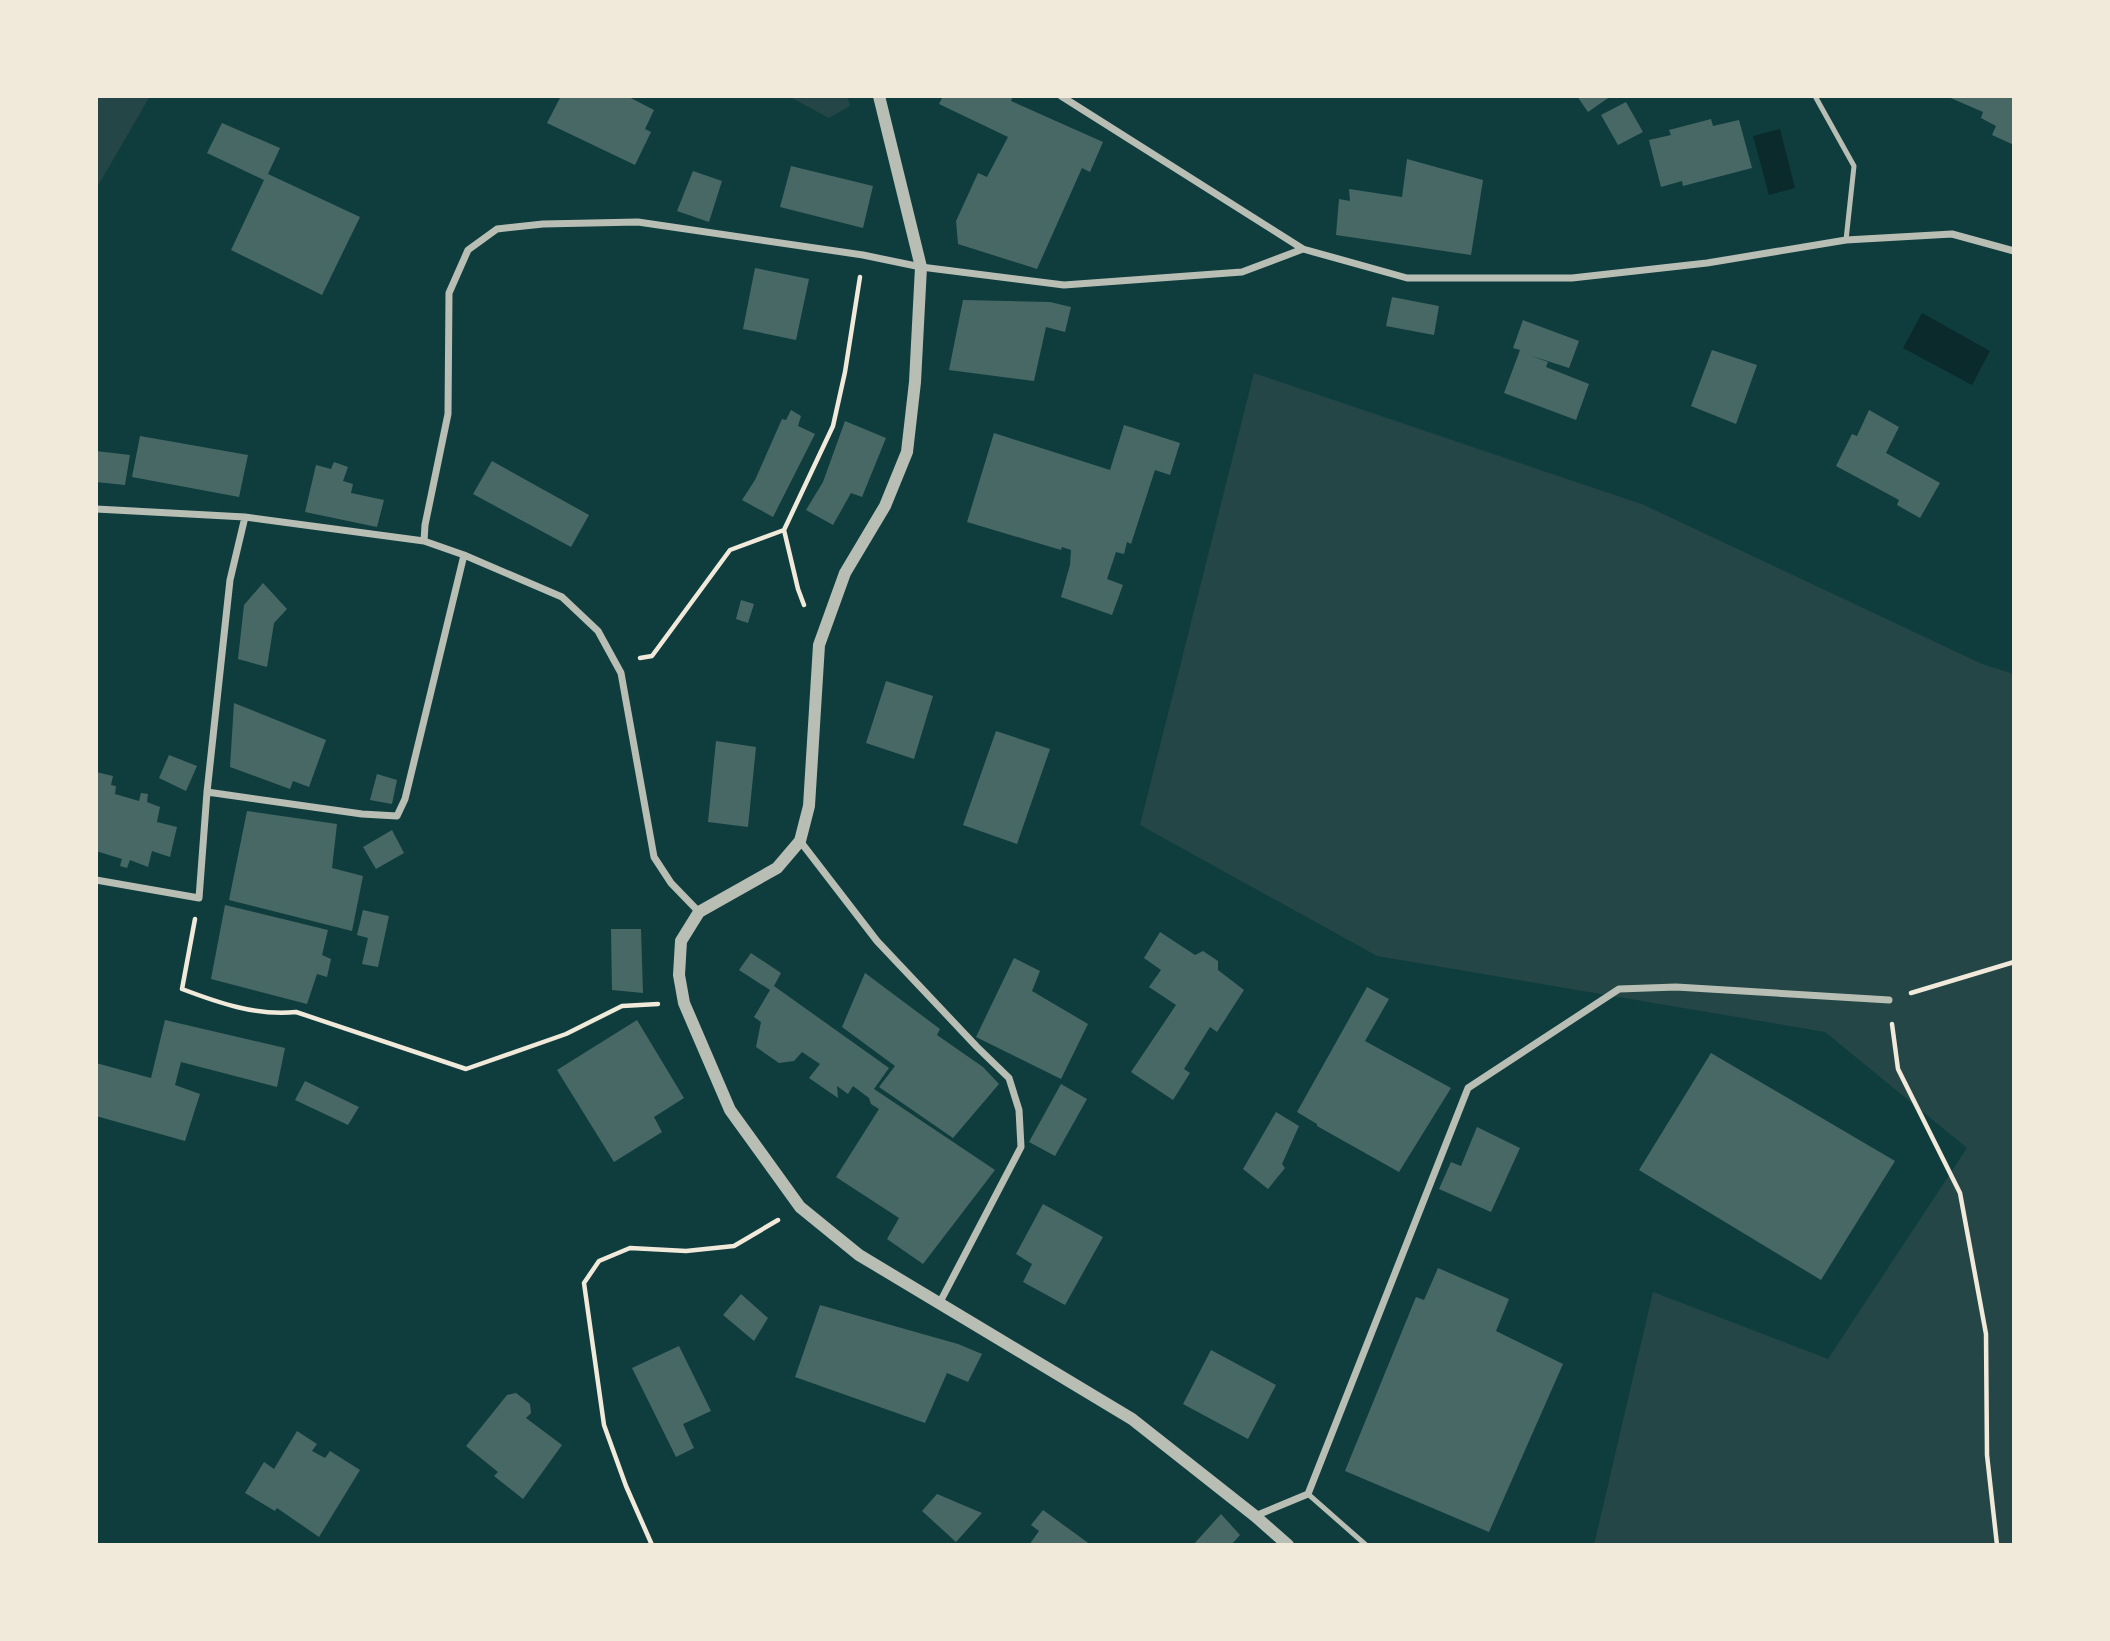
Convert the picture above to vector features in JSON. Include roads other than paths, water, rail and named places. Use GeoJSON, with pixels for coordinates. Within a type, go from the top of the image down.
{"type":"FeatureCollection","features":[{"type":"Feature","properties":{"kind":"street"},"geometry":{"type":"LineString","coordinates":[[879,96],[921,267],[915,382],[907,452],[885,506],[845,573],[819,645],[809,806],[800,841],[777,868],[698,912],[681,941],[679,975],[684,1003],[730,1110],[800,1207],[859,1255],[1132,1419],[1288,1545]]}},
{"type":"Feature","properties":{"kind":"street"},"geometry":{"type":"LineString","coordinates":[[1061,96],[1303,249],[1407,278],[1572,278],[1707,263],[1846,240],[1952,234],[2014,251]]}},
{"type":"Feature","properties":{"kind":"street"},"geometry":{"type":"LineString","coordinates":[[424,541],[448,414],[449,293],[468,250],[497,229],[544,224],[638,222],[863,255],[921,267],[1064,285],[1242,272],[1303,249]]}},
{"type":"Feature","properties":{"kind":"street"},"geometry":{"type":"LineString","coordinates":[[96,509],[245,517],[424,541],[562,597],[598,631],[621,673],[654,857],[671,883],[698,912]]}},
{"type":"Feature","properties":{"kind":"street"},"geometry":{"type":"LineString","coordinates":[[96,880],[199,898],[207,792],[230,580],[245,517]]}},
{"type":"Feature","properties":{"kind":"street"},"geometry":{"type":"LineString","coordinates":[[207,792],[362,814],[397,816],[405,799],[464,555]]}},
{"type":"Feature","properties":{"kind":"street"},"geometry":{"type":"LineString","coordinates":[[800,841],[877,941],[1009,1078],[1019,1110],[1021,1147],[939,1304]]}},
{"type":"Feature","properties":{"kind":"street"},"geometry":{"type":"LineString","coordinates":[[1255,1516],[1308,1494],[1468,1087],[1619,989],[1676,987],[1889,1000]]}},
{"type":"Feature","properties":{"kind":"lane"},"geometry":{"type":"LineString","coordinates":[[1815,96],[1854,166],[1846,240]]}},
{"type":"Feature","properties":{"kind":"lane"},"geometry":{"type":"LineString","coordinates":[[1308,1494],[1366,1545]]}}]}
